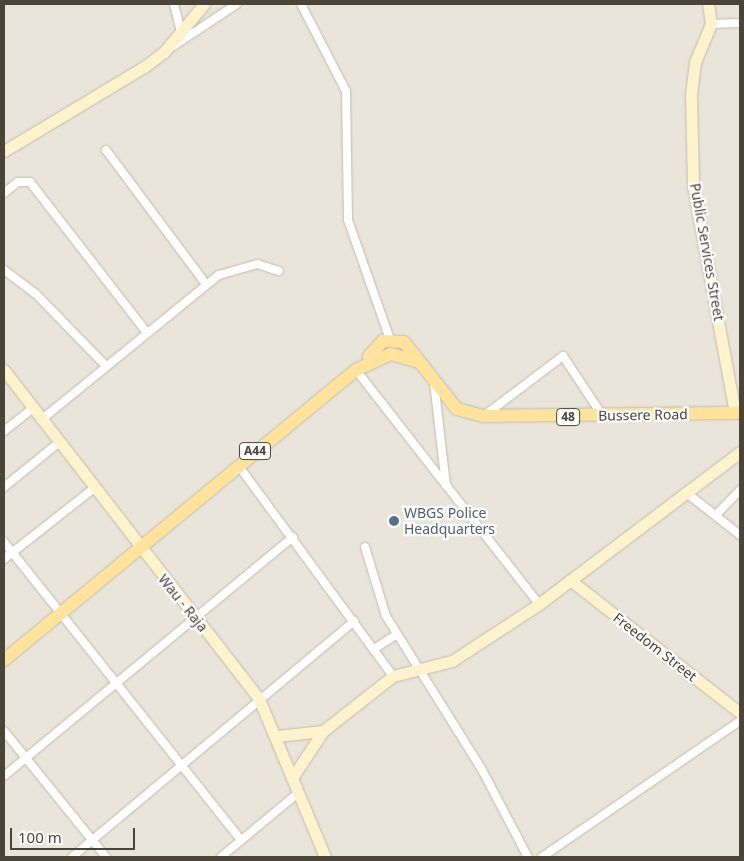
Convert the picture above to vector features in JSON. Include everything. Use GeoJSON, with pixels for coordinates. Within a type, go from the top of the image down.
{"type":"FeatureCollection","features":[{"type":"Feature","properties":{"kind":"main road","name":"A44"},"geometry":{"type":"LineString","coordinates":[[373,359],[369,356],[390,339]]}},
{"type":"Feature","properties":{"kind":"main road","name":"Bussere Road"},"geometry":{"type":"LineString","coordinates":[[390,339],[404,342],[457,409],[484,416],[738,413]]}},
{"type":"Feature","properties":{"kind":"main road","name":"A44"},"geometry":{"type":"LineString","coordinates":[[4,660],[138,547],[356,370],[373,359],[401,354],[419,362]]}},
{"type":"Feature","properties":{"kind":"street"},"geometry":{"type":"LineString","coordinates":[[174,4],[181,32]]}},
{"type":"Feature","properties":{"kind":"street"},"geometry":{"type":"LineString","coordinates":[[164,52],[204,4]]}},
{"type":"Feature","properties":{"kind":"street"},"geometry":{"type":"LineString","coordinates":[[4,151],[164,52],[237,4]]}},
{"type":"Feature","properties":{"kind":"street"},"geometry":{"type":"LineString","coordinates":[[301,4],[346,91],[348,220],[390,339]]}},
{"type":"Feature","properties":{"kind":"street"},"geometry":{"type":"LineString","coordinates":[[708,4],[711,24],[740,23]]}},
{"type":"Feature","properties":{"kind":"street","name":"Public Services Street"},"geometry":{"type":"LineString","coordinates":[[711,24],[695,62],[691,95],[693,186],[738,413]]}},
{"type":"Feature","properties":{"kind":"street"},"geometry":{"type":"LineString","coordinates":[[106,150],[206,284]]}},
{"type":"Feature","properties":{"kind":"street"},"geometry":{"type":"LineString","coordinates":[[4,193],[18,182],[30,182],[147,333]]}},
{"type":"Feature","properties":{"kind":"street"},"geometry":{"type":"LineString","coordinates":[[41,420],[206,284],[246,265],[279,271]]}},
{"type":"Feature","properties":{"kind":"street"},"geometry":{"type":"LineString","coordinates":[[4,270],[35,293],[106,366]]}},
{"type":"Feature","properties":{"kind":"street"},"geometry":{"type":"LineString","coordinates":[[484,416],[563,356],[602,416]]}},
{"type":"Feature","properties":{"kind":"street","name":"Wau - Raja"},"geometry":{"type":"LineString","coordinates":[[4,370],[57,444],[259,699],[277,736],[298,794],[325,857]]}},
{"type":"Feature","properties":{"kind":"street"},"geometry":{"type":"LineString","coordinates":[[356,370],[540,604]]}},
{"type":"Feature","properties":{"kind":"street"},"geometry":{"type":"LineString","coordinates":[[434,381],[446,485]]}},
{"type":"Feature","properties":{"kind":"street"},"geometry":{"type":"LineString","coordinates":[[4,431],[33,408]]}},
{"type":"Feature","properties":{"kind":"street"},"geometry":{"type":"LineString","coordinates":[[4,487],[57,444]]}},
{"type":"Feature","properties":{"kind":"street"},"geometry":{"type":"LineString","coordinates":[[292,778],[323,731],[393,676],[452,661],[540,604],[688,494],[740,452]]}},
{"type":"Feature","properties":{"kind":"street"},"geometry":{"type":"LineString","coordinates":[[238,465],[293,537],[393,676]]}},
{"type":"Feature","properties":{"kind":"street"},"geometry":{"type":"LineString","coordinates":[[4,559],[93,489]]}},
{"type":"Feature","properties":{"kind":"street"},"geometry":{"type":"LineString","coordinates":[[716,515],[740,490]]}},
{"type":"Feature","properties":{"kind":"street"},"geometry":{"type":"LineString","coordinates":[[688,494],[740,535]]}},
{"type":"Feature","properties":{"kind":"street"},"geometry":{"type":"LineString","coordinates":[[4,776],[293,537]]}},
{"type":"Feature","properties":{"kind":"street"},"geometry":{"type":"LineString","coordinates":[[4,542],[58,615],[241,840]]}},
{"type":"Feature","properties":{"kind":"street"},"geometry":{"type":"LineString","coordinates":[[365,548],[380,600],[397,634],[422,670],[528,857]]}},
{"type":"Feature","properties":{"kind":"street","name":"Freedom Street"},"geometry":{"type":"LineString","coordinates":[[570,580],[740,713]]}},
{"type":"Feature","properties":{"kind":"street"},"geometry":{"type":"LineString","coordinates":[[72,857],[354,621]]}},
{"type":"Feature","properties":{"kind":"street"},"geometry":{"type":"LineString","coordinates":[[374,649],[397,634]]}},
{"type":"Feature","properties":{"kind":"street"},"geometry":{"type":"LineString","coordinates":[[542,857],[740,721]]}},
{"type":"Feature","properties":{"kind":"street"},"geometry":{"type":"LineString","coordinates":[[4,731],[106,857]]}},
{"type":"Feature","properties":{"kind":"street"},"geometry":{"type":"LineString","coordinates":[[277,736],[323,731]]}},
{"type":"Feature","properties":{"kind":"street"},"geometry":{"type":"LineString","coordinates":[[221,857],[298,794]]}},
{"type":"Feature","properties":{"kind":"shaded area"},"geometry":{"type":"Polygon","coordinates":[[[4,4],[740,4],[740,857],[4,857],[4,4]]]}},
{"type":"Feature","properties":{"kind":"place","name":"WBGS Police Headquarters"},"geometry":{"type":"Point","coordinates":[394,521]}}]}
